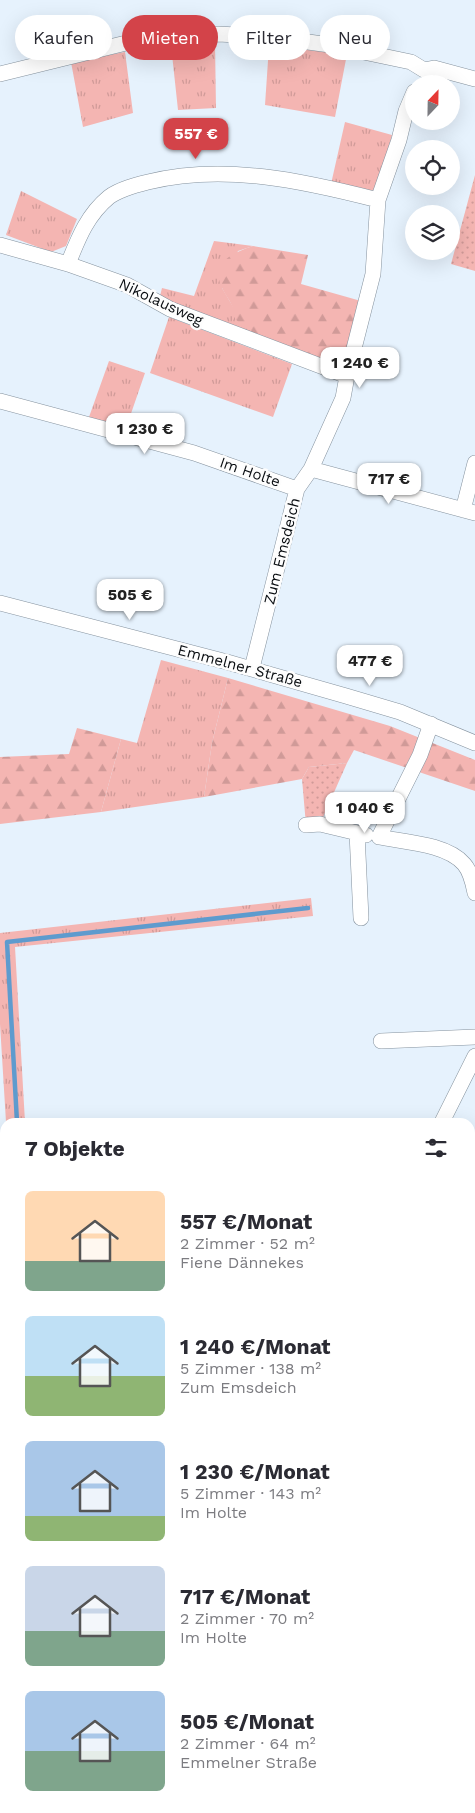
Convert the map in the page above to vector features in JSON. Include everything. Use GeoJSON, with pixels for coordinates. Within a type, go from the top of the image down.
{"type":"FeatureCollection","features":[{"type":"Feature","properties":{"kind":"street"},"geometry":{"type":"LineString","coordinates":[[0,74],[126,44],[173,37],[218,34],[272,37],[330,45],[411,62],[419,75]]}},
{"type":"Feature","properties":{"kind":"street"},"geometry":{"type":"LineString","coordinates":[[423,75],[434,68],[475,79]]}},
{"type":"Feature","properties":{"kind":"street","name":"Zum Emsdeich"},"geometry":{"type":"LineString","coordinates":[[252,668],[297,489],[311,469],[343,398],[374,274],[378,200],[399,140],[405,115]]}},
{"type":"Feature","properties":{"kind":"street"},"geometry":{"type":"LineString","coordinates":[[68,264],[83,227],[94,212],[110,196],[135,185],[167,177],[244,174],[322,186],[378,200]]}},
{"type":"Feature","properties":{"kind":"street","name":"Nikolausweg"},"geometry":{"type":"LineString","coordinates":[[0,245],[68,264],[127,285],[170,309],[347,376]]}},
{"type":"Feature","properties":{"kind":"street","name":"Im Holte"},"geometry":{"type":"LineString","coordinates":[[0,401],[194,453],[297,489]]}},
{"type":"Feature","properties":{"kind":"street"},"geometry":{"type":"LineString","coordinates":[[311,469],[469,511],[475,463]]}},
{"type":"Feature","properties":{"kind":"street","name":"Emmelner Straße"},"geometry":{"type":"LineString","coordinates":[[0,603],[252,668],[382,707],[431,724],[475,743]]}},
{"type":"Feature","properties":{"kind":"street"},"geometry":{"type":"LineString","coordinates":[[379,837],[420,755],[431,724]]}},
{"type":"Feature","properties":{"kind":"street"},"geometry":{"type":"LineString","coordinates":[[306,825],[320,824],[443,849],[465,864],[473,880],[475,893]]}},
{"type":"Feature","properties":{"kind":"street"},"geometry":{"type":"LineString","coordinates":[[357,833],[360,918]]}},
{"type":"Feature","properties":{"kind":"street"},"geometry":{"type":"LineString","coordinates":[[381,1041],[475,1037]]}},
{"type":"Feature","properties":{"kind":"street"},"geometry":{"type":"LineString","coordinates":[[444,1118],[475,1056]]}},
{"type":"Feature","properties":{"kind":"green space"},"geometry":{"type":"Polygon","coordinates":[[[310,50],[320,51],[320,60],[346,60],[335,117],[265,105],[268,60],[310,60],[310,50]]]}},
{"type":"Feature","properties":{"kind":"green space"},"geometry":{"type":"Polygon","coordinates":[[[122,53],[122,60],[126,60],[133,113],[83,127],[71,62],[112,60],[112,54],[122,53]]]}},
{"type":"Feature","properties":{"kind":"green space"},"geometry":{"type":"Polygon","coordinates":[[[173,60],[215,60],[216,108],[178,110],[173,60]]]}},
{"type":"Feature","properties":{"kind":"green space"},"geometry":{"type":"Polygon","coordinates":[[[345,122],[392,135],[380,183],[371,192],[331,184],[345,122]]]}},
{"type":"Feature","properties":{"kind":"green space"},"geometry":{"type":"Polygon","coordinates":[[[475,175],[475,271],[451,264],[452,260],[460,260],[460,231],[475,175]]]}},
{"type":"Feature","properties":{"kind":"green space"},"geometry":{"type":"Polygon","coordinates":[[[21,191],[77,219],[66,246],[51,252],[6,235],[21,191]]]}},
{"type":"Feature","properties":{"kind":"green space"},"geometry":{"type":"Polygon","coordinates":[[[214,241],[253,246],[238,251],[222,288],[235,310],[256,336],[175,306],[160,296],[162,288],[194,296],[214,241]]]}},
{"type":"Feature","properties":{"kind":"green space"},"geometry":{"type":"Polygon","coordinates":[[[253,246],[308,255],[301,284],[361,301],[347,359],[340,365],[256,336],[235,319],[233,307],[219,281],[219,273],[221,266],[230,256],[253,246]]]}},
{"type":"Feature","properties":{"kind":"green space"},"geometry":{"type":"Polygon","coordinates":[[[169,317],[292,364],[273,417],[150,373],[169,317]]]}},
{"type":"Feature","properties":{"kind":"green space"},"geometry":{"type":"Polygon","coordinates":[[[109,361],[145,373],[126,428],[89,417],[109,361]]]}},
{"type":"Feature","properties":{"kind":"green space"},"geometry":{"type":"Polygon","coordinates":[[[161,660],[228,678],[212,743],[204,797],[101,812],[121,739],[137,743],[161,660]]]}},
{"type":"Feature","properties":{"kind":"green space"},"geometry":{"type":"Polygon","coordinates":[[[228,678],[390,726],[475,760],[475,791],[354,750],[347,763],[309,767],[302,779],[204,797],[212,743],[228,678]]]}},
{"type":"Feature","properties":{"kind":"green space"},"geometry":{"type":"Polygon","coordinates":[[[77,728],[121,739],[101,812],[0,824],[0,757],[69,754],[77,728]]]}},
{"type":"Feature","properties":{"kind":"green space"},"geometry":{"type":"Polygon","coordinates":[[[347,763],[320,824],[306,825],[302,779],[309,767],[347,763]]]}},
{"type":"Feature","properties":{"kind":"green space"},"geometry":{"type":"Polygon","coordinates":[[[311,898],[313,916],[15,947],[25,1118],[6,1118],[0,1024],[0,933],[311,898]]]}},
{"type":"Feature","properties":{"kind":"waterway"},"geometry":{"type":"LineString","coordinates":[[17,1118],[7,942],[308,908]]}}]}
